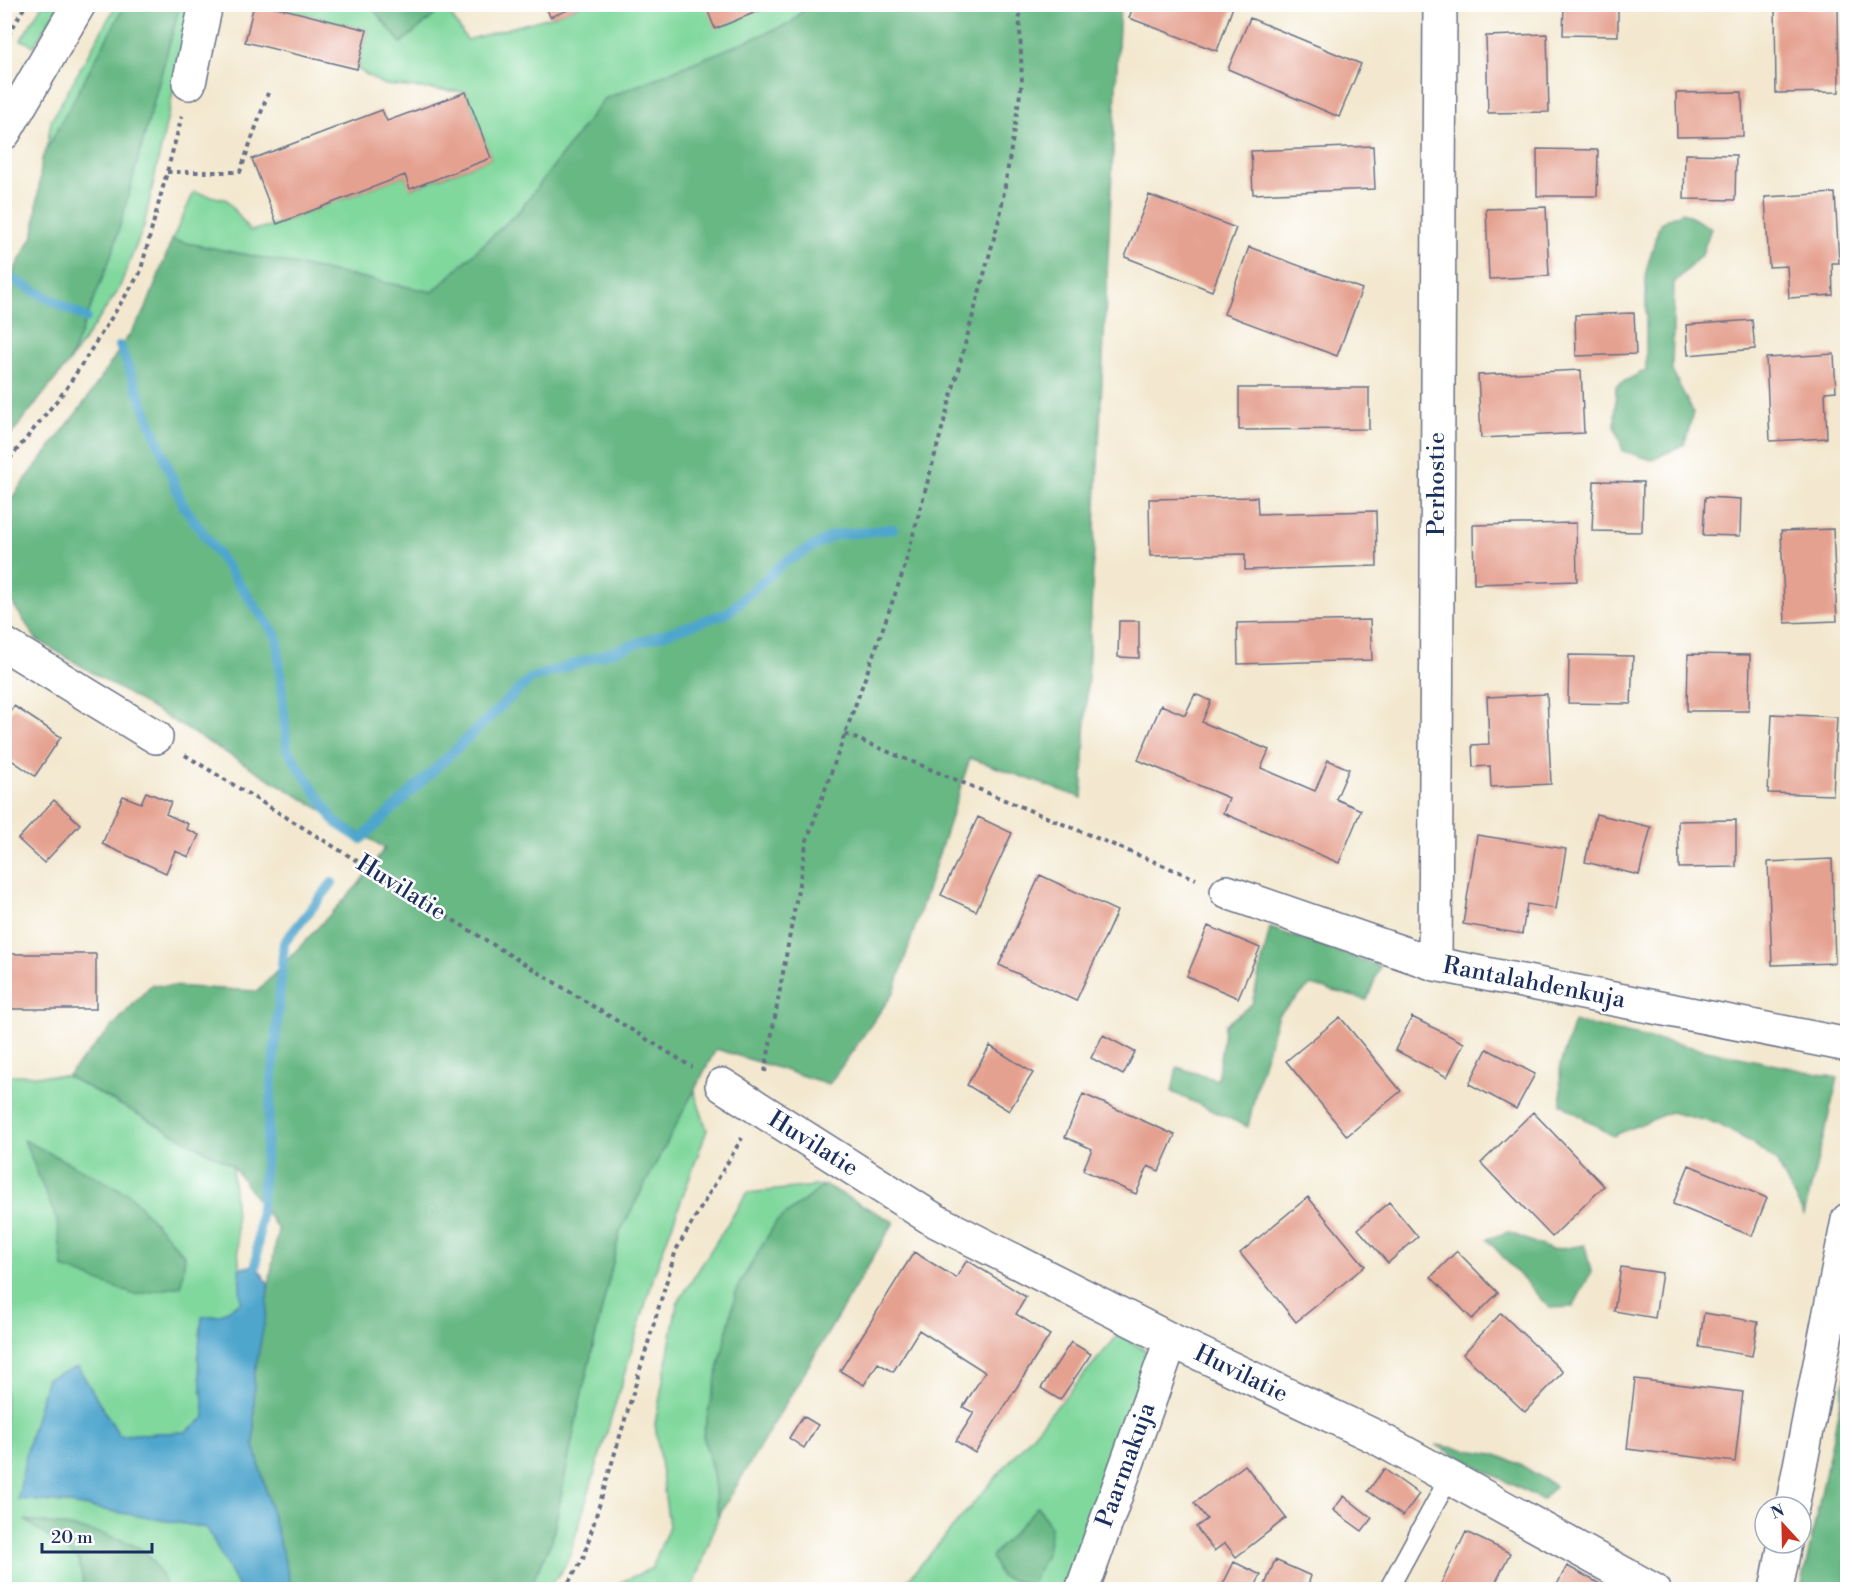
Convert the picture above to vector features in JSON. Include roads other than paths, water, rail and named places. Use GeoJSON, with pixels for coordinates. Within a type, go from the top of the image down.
{"type":"FeatureCollection","features":[{"type":"Feature","properties":{"kind":"street"},"geometry":{"type":"LineString","coordinates":[[4,133],[79,4]]}},
{"type":"Feature","properties":{"kind":"street"},"geometry":{"type":"LineString","coordinates":[[189,83],[206,4]]}},
{"type":"Feature","properties":{"kind":"street","name":"Perhostie"},"geometry":{"type":"LineString","coordinates":[[1435,964],[1440,4]]}},
{"type":"Feature","properties":{"kind":"street"},"geometry":{"type":"LineString","coordinates":[[4,644],[156,737]]}},
{"type":"Feature","properties":{"kind":"street","name":"Rantalahdenkuja"},"geometry":{"type":"LineString","coordinates":[[1227,892],[1435,964],[1848,1045]]}},
{"type":"Feature","properties":{"kind":"street","name":"Huvilatie"},"geometry":{"type":"LineString","coordinates":[[723,1085],[758,1110],[936,1221],[1171,1340],[1376,1437],[1653,1590]]}},
{"type":"Feature","properties":{"kind":"street"},"geometry":{"type":"LineString","coordinates":[[1794,1495],[1848,1220]]}},
{"type":"Feature","properties":{"kind":"street","name":"Paarmakuja"},"geometry":{"type":"LineString","coordinates":[[1082,1590],[1171,1340]]}},
{"type":"Feature","properties":{"kind":"street"},"geometry":{"type":"LineString","coordinates":[[1776,1590],[1783,1555]]}},
{"type":"Feature","properties":{"kind":"lane"},"geometry":{"type":"LineString","coordinates":[[1388,1590],[1449,1478]]}},
{"type":"Feature","properties":{"kind":"water"},"geometry":{"type":"Polygon","coordinates":[[[256,1265],[268,1283],[267,1308],[254,1377],[254,1445],[292,1589],[239,1589],[207,1528],[65,1503],[18,1499],[28,1445],[47,1378],[78,1367],[119,1435],[185,1432],[205,1418],[198,1358],[202,1317],[220,1315],[241,1302],[239,1268],[256,1265]]]}},
{"type":"Feature","properties":{"kind":"waterway"},"geometry":{"type":"LineString","coordinates":[[6,276],[86,318]]}},
{"type":"Feature","properties":{"kind":"waterway"},"geometry":{"type":"LineString","coordinates":[[120,346],[183,505],[277,637],[287,749],[336,823],[361,839],[530,679],[727,613],[783,563],[834,535],[893,529]]}},
{"type":"Feature","properties":{"kind":"waterway"},"geometry":{"type":"LineString","coordinates":[[256,1265],[284,943],[332,883]]}}]}
